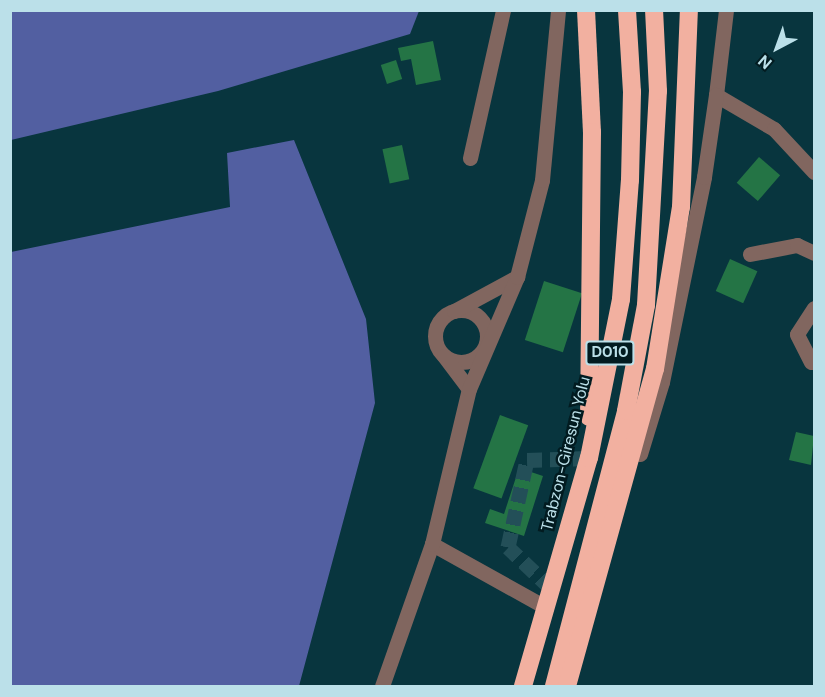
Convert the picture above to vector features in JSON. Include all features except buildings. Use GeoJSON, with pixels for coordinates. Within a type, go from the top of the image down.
{"type":"FeatureCollection","features":[{"type":"Feature","properties":{"kind":"highway"},"geometry":{"type":"LineString","coordinates":[[585,10],[592,132],[589,458]]}},
{"type":"Feature","properties":{"kind":"highway","name":"Trabzon-Giresun Yolu"},"geometry":{"type":"LineString","coordinates":[[523,687],[589,458],[621,300],[630,169],[632,92],[627,10]]}},
{"type":"Feature","properties":{"kind":"highway","name":"D010"},"geometry":{"type":"LineString","coordinates":[[554,687],[626,411],[646,305],[658,91],[654,10]]}},
{"type":"Feature","properties":{"kind":"highway"},"geometry":{"type":"LineString","coordinates":[[567,687],[655,369],[681,207],[689,10]]}},
{"type":"Feature","properties":{"kind":"street"},"geometry":{"type":"LineString","coordinates":[[470,158],[503,10]]}},
{"type":"Feature","properties":{"kind":"street"},"geometry":{"type":"LineString","coordinates":[[382,687],[432,544],[468,389],[484,346],[517,277],[542,180],[558,10]]}},
{"type":"Feature","properties":{"kind":"street"},"geometry":{"type":"LineString","coordinates":[[584,625],[599,592],[662,382],[704,177],[726,10]]}},
{"type":"Feature","properties":{"kind":"street"},"geometry":{"type":"LineString","coordinates":[[716,95],[774,129],[814,172]]}},
{"type":"Feature","properties":{"kind":"street"},"geometry":{"type":"LineString","coordinates":[[750,254],[797,244],[814,253]]}},
{"type":"Feature","properties":{"kind":"street"},"geometry":{"type":"LineString","coordinates":[[468,389],[444,356],[435,333],[449,313],[517,277]]}},
{"type":"Feature","properties":{"kind":"street"},"geometry":{"type":"LineString","coordinates":[[811,362],[797,334],[814,308]]}},
{"type":"Feature","properties":{"kind":"street"},"geometry":{"type":"LineString","coordinates":[[444,356],[464,362],[476,357],[484,346],[486,333],[476,316],[463,311],[449,313]]}},
{"type":"Feature","properties":{"kind":"street"},"geometry":{"type":"LineString","coordinates":[[432,544],[546,607]]}},
{"type":"Feature","properties":{"kind":"water"},"geometry":{"type":"Polygon","coordinates":[[[10,11],[419,11],[410,34],[218,91],[11,140],[10,11]]]}},
{"type":"Feature","properties":{"kind":"water"},"geometry":{"type":"Polygon","coordinates":[[[294,140],[366,319],[375,403],[299,686],[11,686],[11,252],[230,207],[227,153],[294,140]]]}},
{"type":"Feature","properties":{"kind":"tunnel"},"geometry":{"type":"LineString","coordinates":[[551,588],[508,547],[527,460],[589,458]]}}]}
